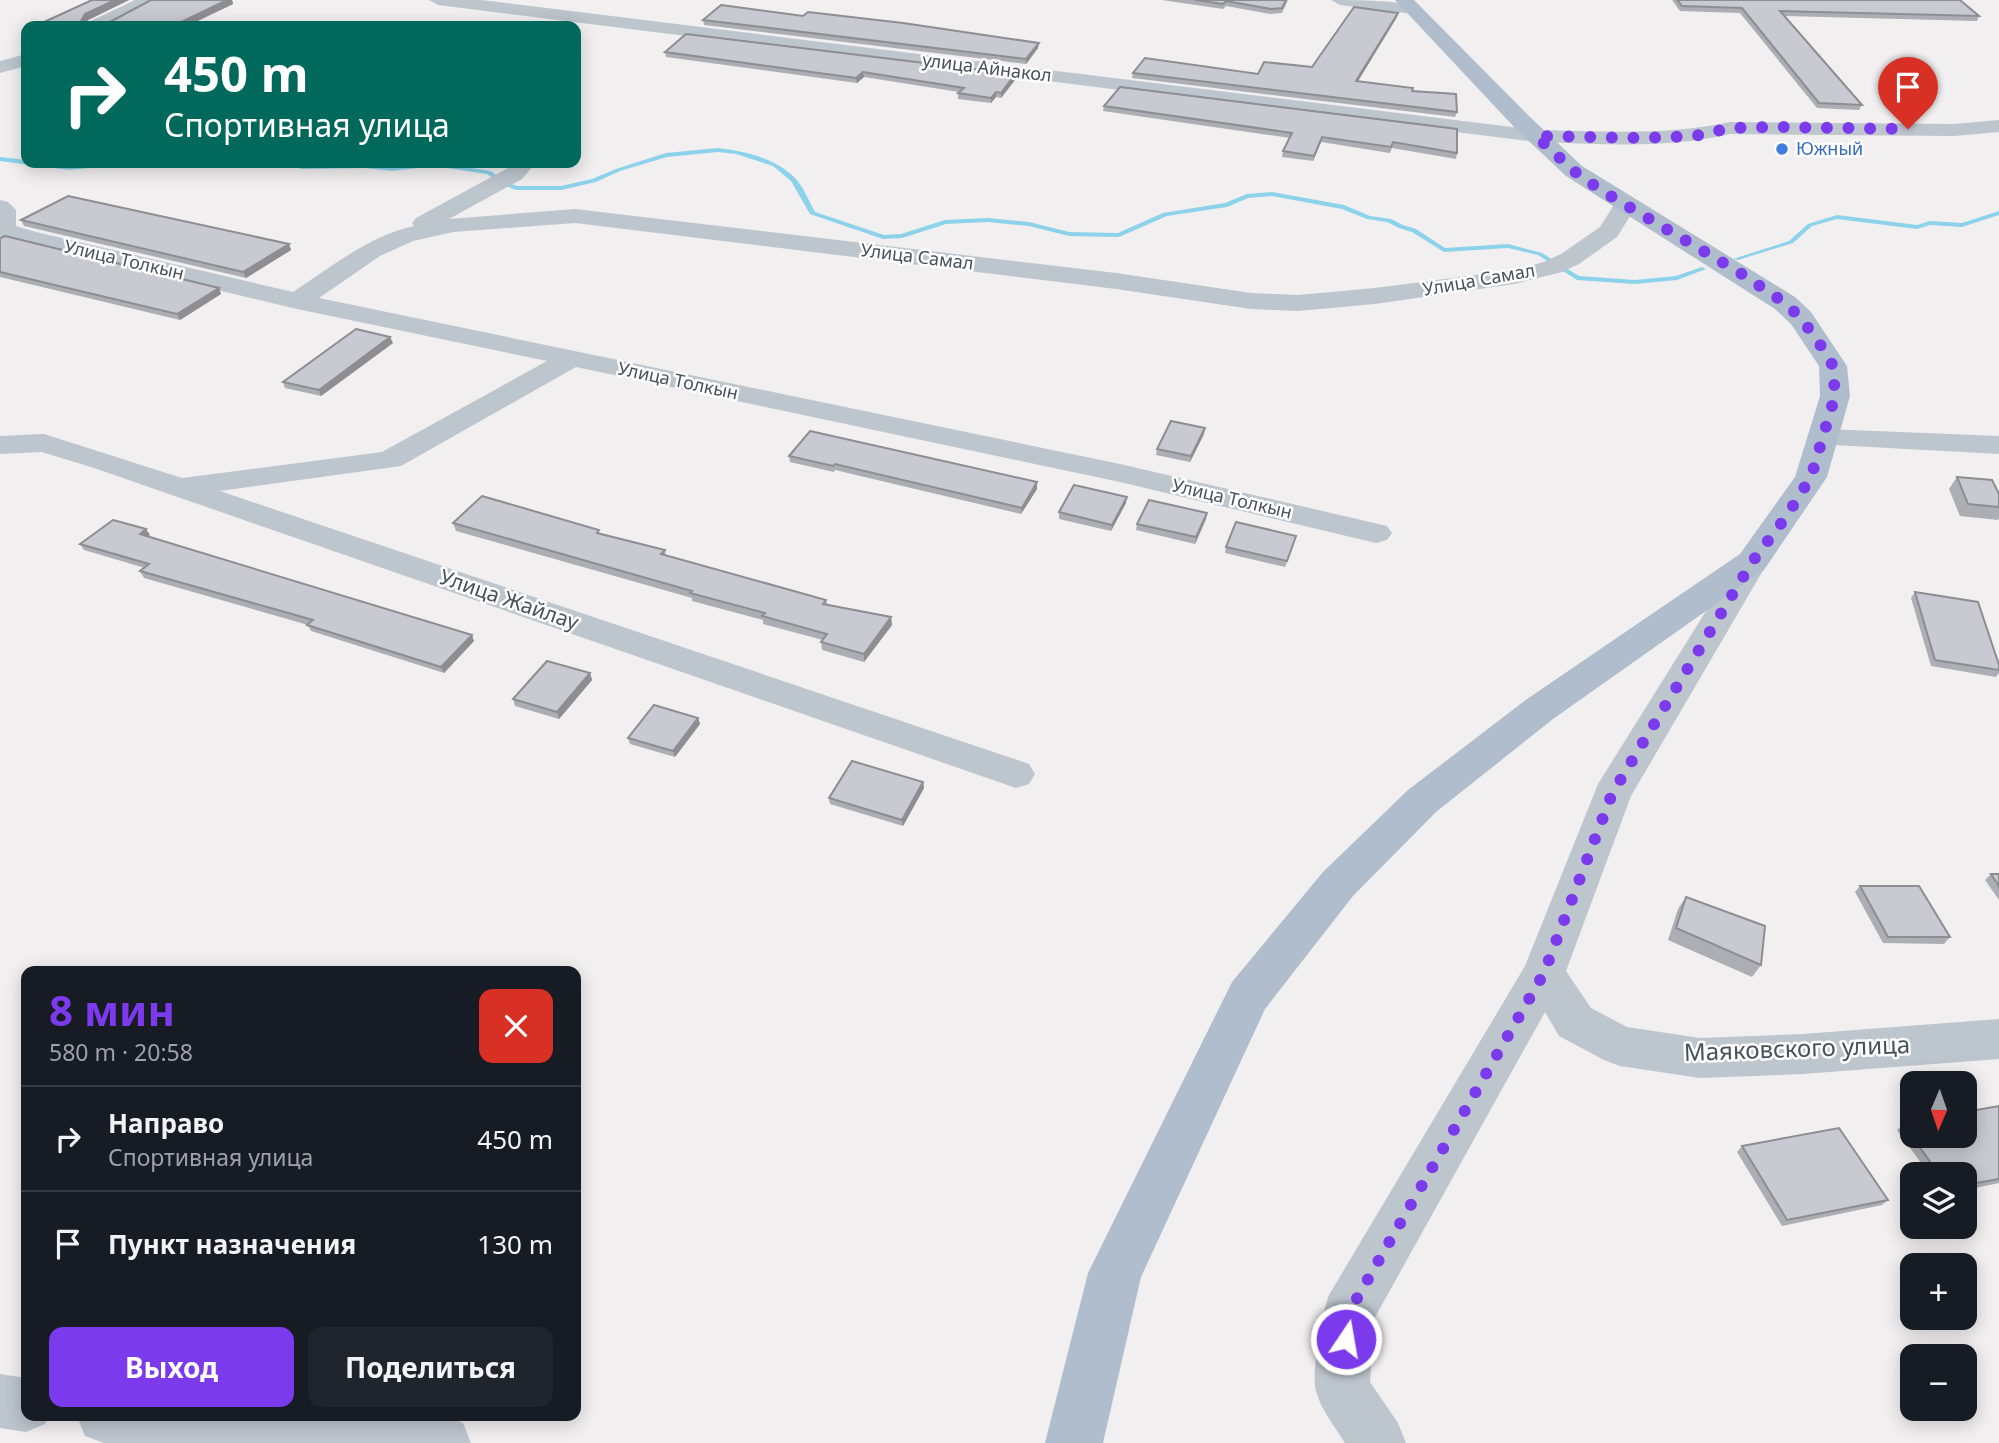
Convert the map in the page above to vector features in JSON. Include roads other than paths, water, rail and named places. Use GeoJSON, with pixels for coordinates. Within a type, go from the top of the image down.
{"type":"FeatureCollection","features":[{"type":"Feature","properties":{"kind":"main road"},"geometry":{"type":"LineString","coordinates":[[1074,1443],[1115,1273],[1180,1132],[1248,996],[1338,884],[1422,801],[1540,709],[1752,562],[1786,517],[1811,477],[1825,438],[1835,396],[1833,366],[1801,318],[1785,303],[1574,171],[1536,136],[1408,5]]}},
{"type":"Feature","properties":{"kind":"street"},"geometry":{"type":"LineString","coordinates":[[105,21],[149,0]]}},
{"type":"Feature","properties":{"kind":"street","name":"улица Айнакол"},"geometry":{"type":"LineString","coordinates":[[438,0],[1536,136],[1645,138],[1695,136],[1730,128],[1954,130],[1999,126]]}},
{"type":"Feature","properties":{"kind":"street"},"geometry":{"type":"LineString","coordinates":[[537,21],[570,0]]}},
{"type":"Feature","properties":{"kind":"street"},"geometry":{"type":"LineString","coordinates":[[1340,0],[1408,5]]}},
{"type":"Feature","properties":{"kind":"street"},"geometry":{"type":"LineString","coordinates":[[0,67],[21,61]]}},
{"type":"Feature","properties":{"kind":"street"},"geometry":{"type":"LineString","coordinates":[[406,235],[514,174],[520,168]]}},
{"type":"Feature","properties":{"kind":"street","name":"Улица Самал"},"geometry":{"type":"LineString","coordinates":[[297,301],[370,251],[406,235],[453,225],[575,216],[1103,279],[1251,301],[1298,303],[1375,296],[1514,277],[1561,263],[1609,232],[1625,205]]}},
{"type":"Feature","properties":{"kind":"street","name":"Улица Толкын"},"geometry":{"type":"LineString","coordinates":[[0,207],[4,210],[4,230],[29,238],[297,301],[1120,473],[1376,533]]}},
{"type":"Feature","properties":{"kind":"street"},"geometry":{"type":"LineString","coordinates":[[178,487],[390,460],[571,359]]}},
{"type":"Feature","properties":{"kind":"street"},"geometry":{"type":"LineString","coordinates":[[1825,438],[1999,445]]}},
{"type":"Feature","properties":{"kind":"street","name":"Улица Жайлау"},"geometry":{"type":"LineString","coordinates":[[0,445],[44,443],[1016,774]]}},
{"type":"Feature","properties":{"kind":"street"},"geometry":{"type":"LineString","coordinates":[[1378,1443],[1342,1389],[1348,1314],[1544,973],[1612,794],[1752,562]]}},
{"type":"Feature","properties":{"kind":"street","name":"Маяковского улица"},"geometry":{"type":"LineString","coordinates":[[1544,973],[1575,1022],[1620,1046],[1700,1058],[1803,1054],[1999,1040]]}},
{"type":"Feature","properties":{"kind":"street"},"geometry":{"type":"LineString","coordinates":[[0,1401],[21,1404]]}},
{"type":"Feature","properties":{"kind":"street"},"geometry":{"type":"LineString","coordinates":[[168,1421],[443,1443]]}},
{"type":"Feature","properties":{"kind":"waterway"},"geometry":{"type":"LineString","coordinates":[[462,168],[489,172],[501,182],[516,188],[561,188],[594,181],[618,170],[666,155],[718,150],[737,152],[775,165],[794,180],[812,213],[883,237],[902,236],[945,222],[988,220],[1029,224],[1069,234],[1119,235],[1165,214],[1227,205],[1247,196],[1272,194],[1344,207],[1369,218],[1389,220],[1414,230],[1444,250],[1508,246],[1540,254],[1577,278],[1635,282],[1677,278],[1702,269]]}},
{"type":"Feature","properties":{"kind":"waterway"},"geometry":{"type":"LineString","coordinates":[[0,159],[21,161]]}},
{"type":"Feature","properties":{"kind":"waterway"},"geometry":{"type":"LineString","coordinates":[[383,168],[400,168]]}},
{"type":"Feature","properties":{"kind":"waterway"},"geometry":{"type":"LineString","coordinates":[[1736,259],[1791,242],[1810,225],[1837,217],[1917,227],[1930,223],[1962,225],[1999,213]]}},
{"type":"Feature","properties":{"kind":"place","name":"Южный"},"geometry":{"type":"Point","coordinates":[1782,149]}}]}
